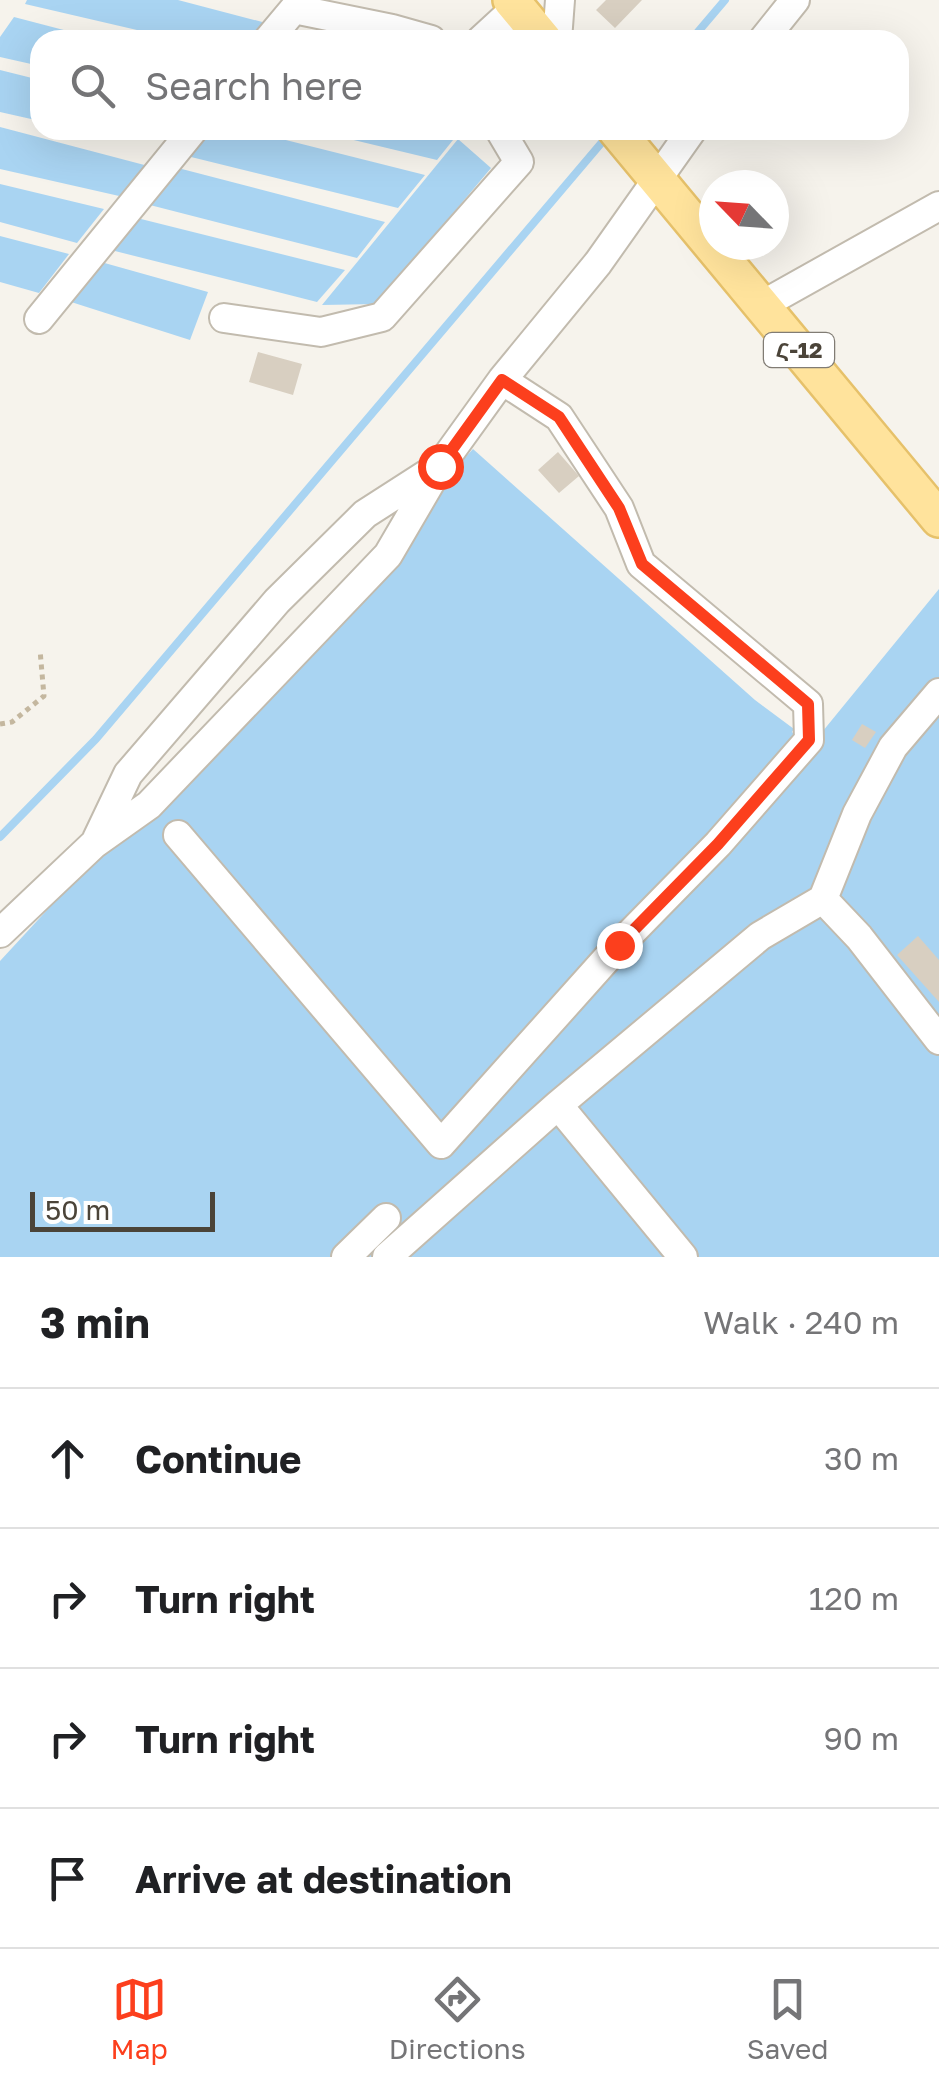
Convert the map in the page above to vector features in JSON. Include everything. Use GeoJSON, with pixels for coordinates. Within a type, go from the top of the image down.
{"type":"FeatureCollection","features":[{"type":"Feature","properties":{"kind":"main road"},"geometry":{"type":"LineString","coordinates":[[514,3],[536,30]]}},
{"type":"Feature","properties":{"kind":"main road","name":"Հ-12"},"geometry":{"type":"LineString","coordinates":[[624,140],[939,519]]}},
{"type":"Feature","properties":{"kind":"lane"},"geometry":{"type":"LineString","coordinates":[[558,30],[560,0]]}},
{"type":"Feature","properties":{"kind":"lane"},"geometry":{"type":"LineString","coordinates":[[771,30],[795,0]]}},
{"type":"Feature","properties":{"kind":"lane"},"geometry":{"type":"LineString","coordinates":[[490,30],[514,3]]}},
{"type":"Feature","properties":{"kind":"lane"},"geometry":{"type":"LineString","coordinates":[[277,30],[294,10],[398,30]]}},
{"type":"Feature","properties":{"kind":"lane"},"geometry":{"type":"LineString","coordinates":[[39,319],[185,140]]}},
{"type":"Feature","properties":{"kind":"lane"},"geometry":{"type":"LineString","coordinates":[[224,318],[322,332],[382,318],[519,162],[506,140]]}},
{"type":"Feature","properties":{"kind":"lane"},"geometry":{"type":"LineString","coordinates":[[0,934],[94,844],[149,805],[388,556],[440,466],[502,380],[598,263],[649,171],[682,140]]}},
{"type":"Feature","properties":{"kind":"lane"},"geometry":{"type":"LineString","coordinates":[[762,305],[939,206]]}},
{"type":"Feature","properties":{"kind":"lane"},"geometry":{"type":"LineString","coordinates":[[178,835],[441,1144],[809,740],[808,704],[642,564],[619,508],[559,417],[502,380]]}},
{"type":"Feature","properties":{"kind":"lane"},"geometry":{"type":"LineString","coordinates":[[94,844],[128,774],[277,601],[366,514],[440,466]]}},
{"type":"Feature","properties":{"kind":"lane"},"geometry":{"type":"LineString","coordinates":[[387,1257],[558,1105],[760,936],[824,898],[857,814],[893,747],[939,693]]}},
{"type":"Feature","properties":{"kind":"lane"},"geometry":{"type":"LineString","coordinates":[[824,898],[859,936],[939,1040]]}},
{"type":"Feature","properties":{"kind":"lane"},"geometry":{"type":"LineString","coordinates":[[558,1105],[683,1257]]}},
{"type":"Feature","properties":{"kind":"lane"},"geometry":{"type":"LineString","coordinates":[[346,1257],[386,1218]]}},
{"type":"Feature","properties":{"kind":"path"},"geometry":{"type":"LineString","coordinates":[[0,724],[12,722],[44,696],[40,650]]}},
{"type":"Feature","properties":{"kind":"water"},"geometry":{"type":"Polygon","coordinates":[[[27,0],[178,0],[266,23],[260,30],[137,30],[25,4],[27,0]]]}},
{"type":"Feature","properties":{"kind":"water"},"geometry":{"type":"Polygon","coordinates":[[[14,17],[64,30],[30,30],[30,64],[0,57],[0,37],[14,17]]]}},
{"type":"Feature","properties":{"kind":"water"},"geometry":{"type":"Polygon","coordinates":[[[0,70],[30,78],[30,119],[0,112],[0,70]]]}},
{"type":"Feature","properties":{"kind":"water"},"geometry":{"type":"Polygon","coordinates":[[[0,127],[30,135],[30,140],[49,140],[152,167],[128,198],[0,169],[0,127]]]}},
{"type":"Feature","properties":{"kind":"water"},"geometry":{"type":"Polygon","coordinates":[[[202,140],[286,140],[425,175],[398,208],[187,156],[202,140]]]}},
{"type":"Feature","properties":{"kind":"water"},"geometry":{"type":"Polygon","coordinates":[[[354,140],[453,140],[437,160],[354,140]]]}},
{"type":"Feature","properties":{"kind":"water"},"geometry":{"type":"Polygon","coordinates":[[[457,140],[491,168],[377,304],[322,305],[457,140]]]}},
{"type":"Feature","properties":{"kind":"water"},"geometry":{"type":"Polygon","coordinates":[[[178,168],[385,222],[357,258],[146,204],[178,168]]]}},
{"type":"Feature","properties":{"kind":"water"},"geometry":{"type":"Polygon","coordinates":[[[0,184],[104,209],[77,243],[0,222],[0,184]]]}},
{"type":"Feature","properties":{"kind":"water"},"geometry":{"type":"Polygon","coordinates":[[[133,217],[345,270],[317,302],[107,249],[133,217]]]}},
{"type":"Feature","properties":{"kind":"water"},"geometry":{"type":"Polygon","coordinates":[[[0,236],[69,254],[39,293],[0,282],[0,236]]]}},
{"type":"Feature","properties":{"kind":"water"},"geometry":{"type":"Polygon","coordinates":[[[101,262],[208,292],[190,340],[68,301],[101,262]]]}},
{"type":"Feature","properties":{"kind":"water"},"geometry":{"type":"Polygon","coordinates":[[[473,449],[755,700],[794,729],[792,732],[809,748],[939,589],[939,1257],[0,1257],[0,961],[473,449]]]}},
{"type":"Feature","properties":{"kind":"building"},"geometry":{"type":"Polygon","coordinates":[[[606,0],[642,0],[615,28],[596,10],[606,0]]]}},
{"type":"Feature","properties":{"kind":"building"},"geometry":{"type":"Polygon","coordinates":[[[258,352],[302,364],[293,395],[249,382],[258,352]]]}},
{"type":"Feature","properties":{"kind":"building"},"geometry":{"type":"Polygon","coordinates":[[[558,452],[579,476],[559,493],[538,470],[558,452]]]}},
{"type":"Feature","properties":{"kind":"building"},"geometry":{"type":"Polygon","coordinates":[[[862,724],[876,732],[865,748],[852,740],[862,724]]]}},
{"type":"Feature","properties":{"kind":"building"},"geometry":{"type":"Polygon","coordinates":[[[918,936],[939,960],[939,1002],[897,955],[918,936]]]}},
{"type":"Feature","properties":{"kind":"waterway"},"geometry":{"type":"LineString","coordinates":[[700,30],[725,0]]}},
{"type":"Feature","properties":{"kind":"waterway"},"geometry":{"type":"LineString","coordinates":[[0,837],[96,739],[604,140]]}},
{"type":"Feature","properties":{"kind":"route"},"geometry":{"type":"LineString","coordinates":[[440,466],[502,380],[559,417],[619,508],[642,564],[808,704],[809,740],[718,844],[619,945]]}}]}
